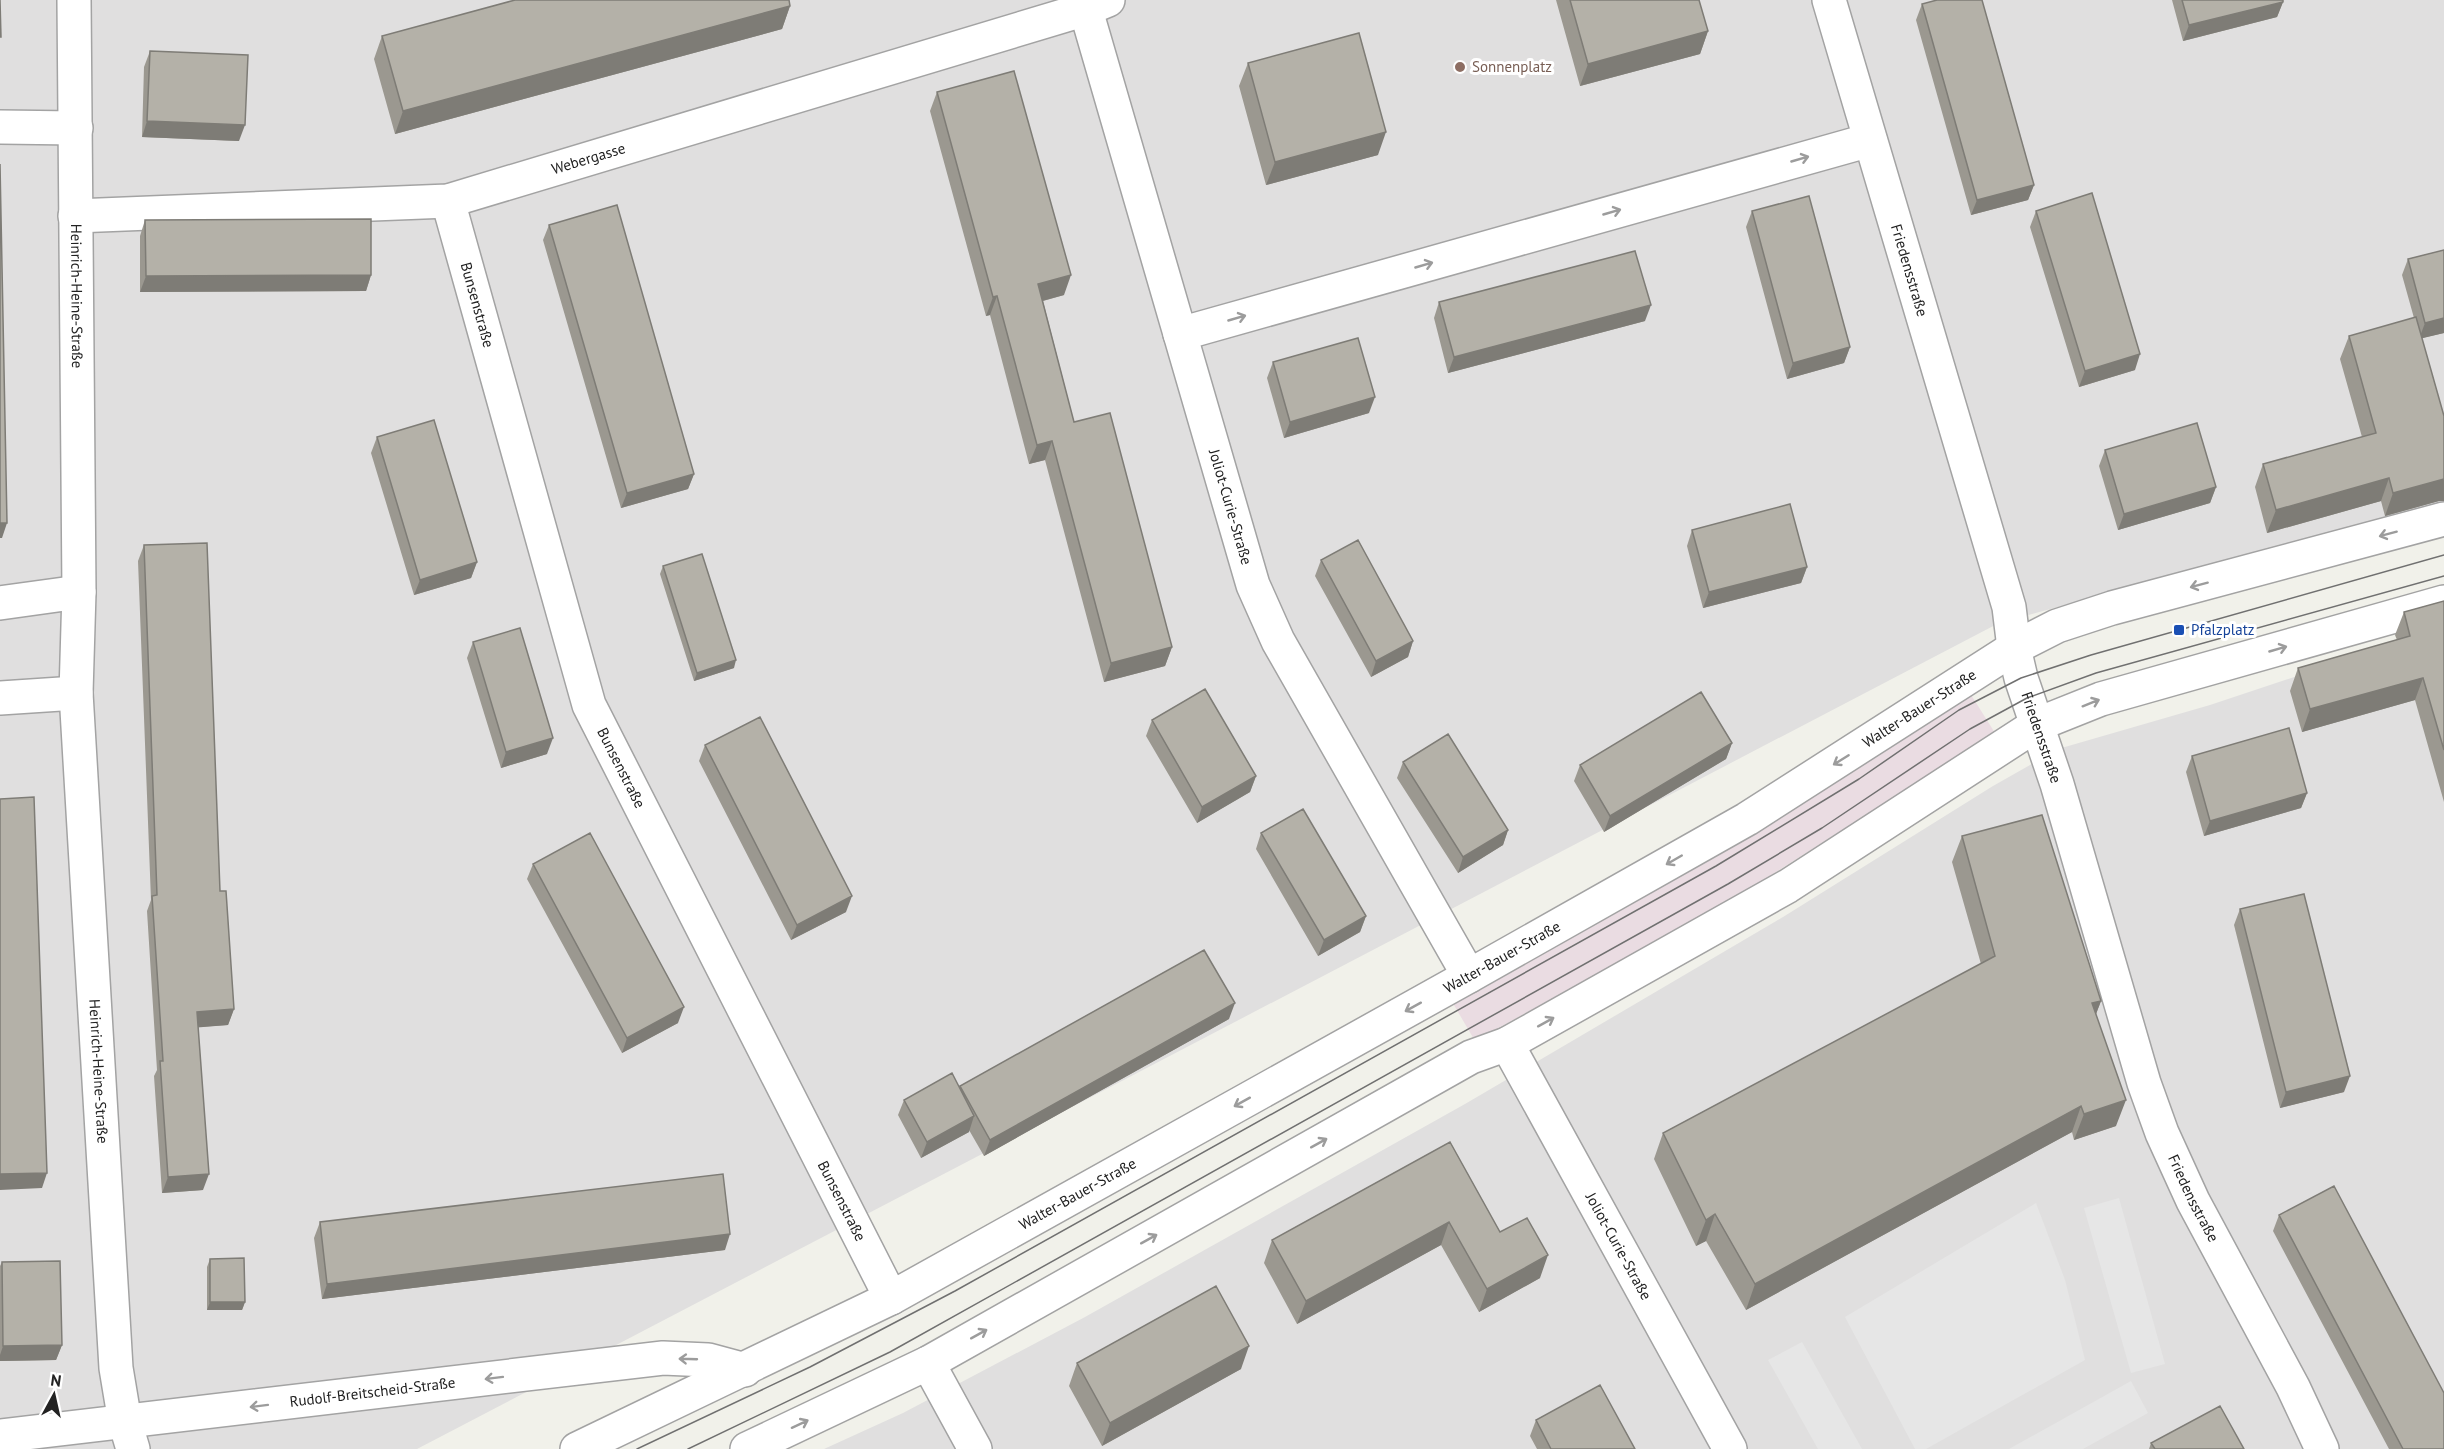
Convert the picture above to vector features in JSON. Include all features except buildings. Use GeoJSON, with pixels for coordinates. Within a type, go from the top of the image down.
{"type":"FeatureCollection","features":[{"type":"Feature","properties":{"kind":"street","name":"Heinrich-Heine-Straße"},"geometry":{"type":"LineString","coordinates":[[74,0],[79,592],[76,693],[116,1368],[129,1435]]}},
{"type":"Feature","properties":{"kind":"street","name":"Friedensstraße"},"geometry":{"type":"LineString","coordinates":[[1829,0],[2009,607],[2014,648],[2036,725],[2057,784],[2144,1083],[2162,1133],[2193,1201],[2293,1387],[2322,1449]]}},
{"type":"Feature","properties":{"kind":"street","name":"Webergasse"},"geometry":{"type":"LineString","coordinates":[[75,216],[448,201],[1092,3]]}},
{"type":"Feature","properties":{"kind":"street","name":"Joliot-Curie-Straße"},"geometry":{"type":"LineString","coordinates":[[1092,3],[1180,334],[1247,565],[1278,641],[1469,976]]}},
{"type":"Feature","properties":{"kind":"street"},"geometry":{"type":"LineString","coordinates":[[0,127],[76,128]]}},
{"type":"Feature","properties":{"kind":"street"},"geometry":{"type":"LineString","coordinates":[[1180,334],[1870,140]]}},
{"type":"Feature","properties":{"kind":"street","name":"Bunsenstraße"},"geometry":{"type":"LineString","coordinates":[[448,201],[589,705],[891,1298]]}},
{"type":"Feature","properties":{"kind":"street","name":"Walter-Bauer-Straße"},"geometry":{"type":"LineString","coordinates":[[577,1449],[746,1370],[891,1298],[1747,819],[2014,648],[2057,626],[2112,608],[2444,519]]}},
{"type":"Feature","properties":{"kind":"street"},"geometry":{"type":"LineString","coordinates":[[0,603],[79,592]]}},
{"type":"Feature","properties":{"kind":"street"},"geometry":{"type":"LineString","coordinates":[[747,1449],[928,1363],[1471,1057],[1507,1044],[1788,886],[2036,725],[2100,699],[2444,602]]}},
{"type":"Feature","properties":{"kind":"street"},"geometry":{"type":"LineString","coordinates":[[0,698],[76,693]]}},
{"type":"Feature","properties":{"kind":"street","name":"Joliot-Curie-Straße"},"geometry":{"type":"LineString","coordinates":[[1507,1044],[1730,1449]]}},
{"type":"Feature","properties":{"kind":"street","name":"Rudolf-Breitscheid-Straße"},"geometry":{"type":"LineString","coordinates":[[0,1436],[129,1435],[663,1358],[708,1360],[746,1370]]}},
{"type":"Feature","properties":{"kind":"street"},"geometry":{"type":"LineString","coordinates":[[928,1363],[975,1449]]}},
{"type":"Feature","properties":{"kind":"shaded area"},"geometry":{"type":"Polygon","coordinates":[[[0,0],[2444,0],[2444,502],[1999,623],[417,1449],[0,1449],[0,0]]]}},
{"type":"Feature","properties":{"kind":"shaded area"},"geometry":{"type":"Polygon","coordinates":[[[2444,627],[2444,1449],[824,1449],[903,1413],[1085,1317],[1465,1104],[1783,917],[1993,786],[2058,749],[2210,705],[2444,627]]]}},
{"type":"Feature","properties":{"kind":"shaded area"},"geometry":{"type":"Polygon","coordinates":[[[1968,690],[1995,733],[1740,895],[1475,1041],[1451,1000],[1968,690]]]}},
{"type":"Feature","properties":{"kind":"shaded area"},"geometry":{"type":"Polygon","coordinates":[[[2119,1198],[2165,1364],[2131,1373],[2084,1208],[2119,1198]]]}},
{"type":"Feature","properties":{"kind":"shaded area"},"geometry":{"type":"Polygon","coordinates":[[[2036,1203],[2065,1280],[2085,1360],[1926,1449],[1915,1449],[1845,1317],[2036,1203]]]}},
{"type":"Feature","properties":{"kind":"shaded area"},"geometry":{"type":"Polygon","coordinates":[[[1802,1342],[1862,1449],[1818,1449],[1768,1360],[1802,1342]]]}},
{"type":"Feature","properties":{"kind":"shaded area"},"geometry":{"type":"Polygon","coordinates":[[[2131,1381],[2148,1413],[2083,1449],[2009,1449],[2131,1381]]]}},
{"type":"Feature","properties":{"kind":"tram line"},"geometry":{"type":"LineString","coordinates":[[637,1449],[810,1367],[955,1291],[1716,866],[1859,779],[1959,710],[2021,678],[2091,655],[2444,555]]}},
{"type":"Feature","properties":{"kind":"tram line"},"geometry":{"type":"LineString","coordinates":[[688,1449],[890,1352],[1728,884],[1822,828],[1970,729],[2027,698],[2096,673],[2444,576]]}},
{"type":"Feature","properties":{"kind":"place","name":"Sonnenplatz"},"geometry":{"type":"Point","coordinates":[1460,67]}},
{"type":"Feature","properties":{"kind":"place","name":"Pfalzplatz"},"geometry":{"type":"Point","coordinates":[2179,630]}}]}
